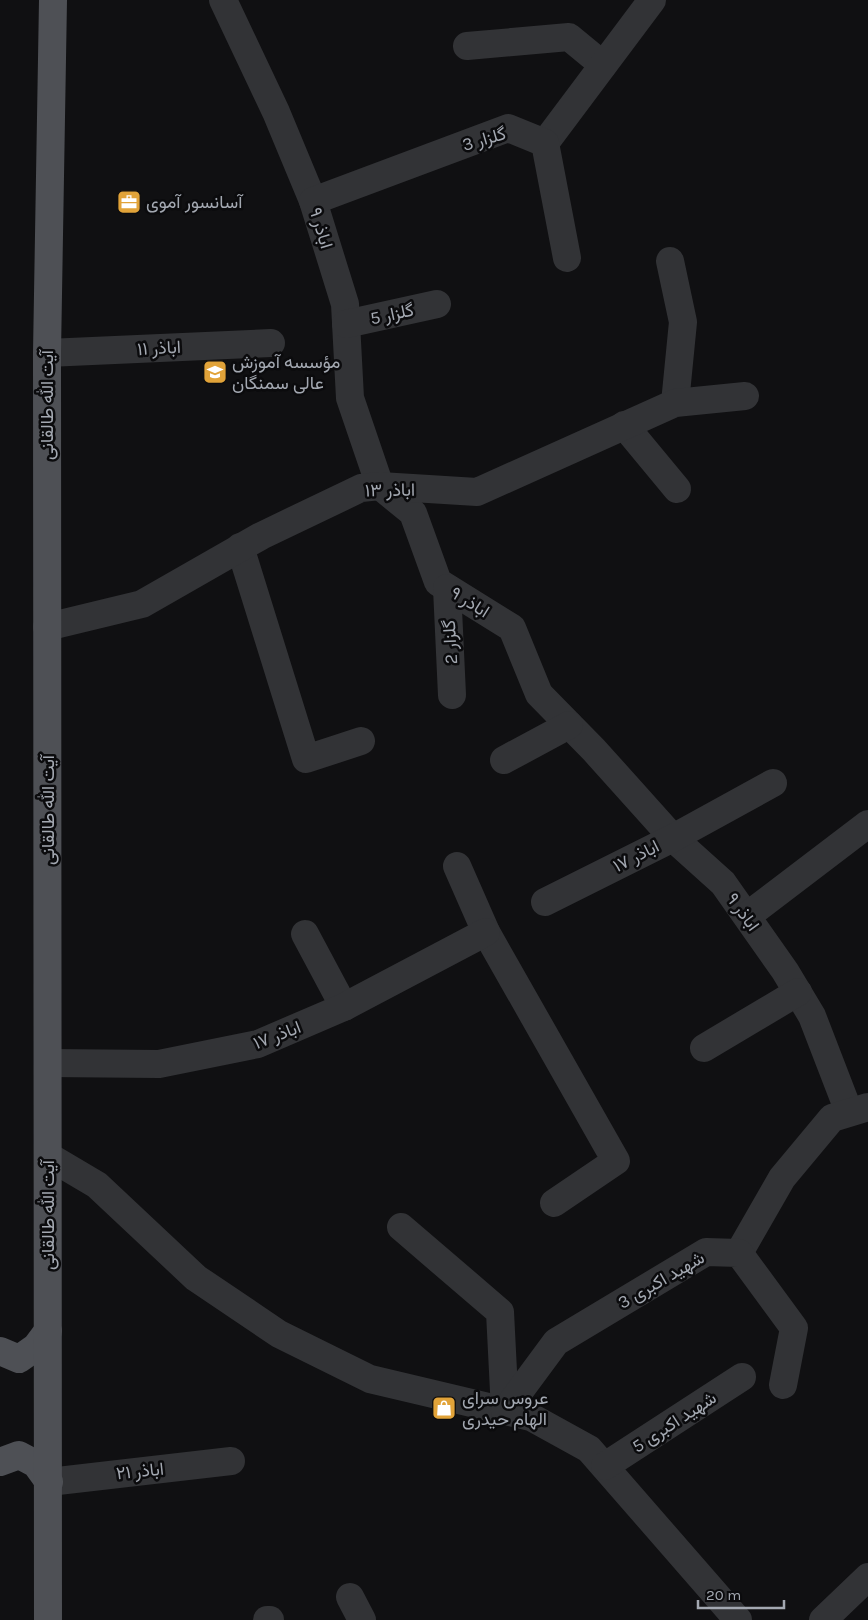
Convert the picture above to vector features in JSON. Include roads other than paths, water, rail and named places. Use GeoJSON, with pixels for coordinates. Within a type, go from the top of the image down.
{"type":"FeatureCollection","features":[{"type":"Feature","properties":{"kind":"main road","name":"آیت الله طالقانی"},"geometry":{"type":"LineString","coordinates":[[48,1620],[47,354],[53,0]]}},
{"type":"Feature","properties":{"kind":"main road"},"geometry":{"type":"LineString","coordinates":[[0,1351],[19,1359],[36,1348],[48,1331]]}},
{"type":"Feature","properties":{"kind":"main road"},"geometry":{"type":"LineString","coordinates":[[0,1462],[19,1454],[36,1464],[49,1482]]}},
{"type":"Feature","properties":{"kind":"street","name":"اباذر ۹"},"geometry":{"type":"LineString","coordinates":[[224,0],[276,112],[313,201],[345,304],[350,398],[380,486],[412,512],[438,582],[512,628],[539,694],[673,838],[722,883],[747,916],[798,992],[812,1016],[858,1110]]}},
{"type":"Feature","properties":{"kind":"street"},"geometry":{"type":"LineString","coordinates":[[567,258],[545,142],[652,0]]}},
{"type":"Feature","properties":{"kind":"street"},"geometry":{"type":"LineString","coordinates":[[468,46],[569,37],[603,65]]}},
{"type":"Feature","properties":{"kind":"street","name":"گلزار 3"},"geometry":{"type":"LineString","coordinates":[[313,201],[508,128],[545,142]]}},
{"type":"Feature","properties":{"kind":"street"},"geometry":{"type":"LineString","coordinates":[[670,261],[683,322],[675,403]]}},
{"type":"Feature","properties":{"kind":"street","name":"گلزار 5"},"geometry":{"type":"LineString","coordinates":[[346,324],[437,304]]}},
{"type":"Feature","properties":{"kind":"street","name":"اباذر ۱۱"},"geometry":{"type":"LineString","coordinates":[[47,354],[271,343]]}},
{"type":"Feature","properties":{"kind":"street","name":"اباذر ۱۳"},"geometry":{"type":"LineString","coordinates":[[47,627],[142,604],[260,536],[361,488],[380,486],[477,492],[675,403],[745,396]]}},
{"type":"Feature","properties":{"kind":"street"},"geometry":{"type":"LineString","coordinates":[[624,425],[677,488]]}},
{"type":"Feature","properties":{"kind":"street"},"geometry":{"type":"LineString","coordinates":[[240,547],[306,759],[361,741]]}},
{"type":"Feature","properties":{"kind":"street","name":"گلزار 2"},"geometry":{"type":"LineString","coordinates":[[447,588],[452,695]]}},
{"type":"Feature","properties":{"kind":"street"},"geometry":{"type":"LineString","coordinates":[[504,760],[569,725]]}},
{"type":"Feature","properties":{"kind":"street","name":"اباذر ۱۷"},"geometry":{"type":"LineString","coordinates":[[545,902],[673,838],[773,783]]}},
{"type":"Feature","properties":{"kind":"street"},"geometry":{"type":"LineString","coordinates":[[747,916],[868,824]]}},
{"type":"Feature","properties":{"kind":"street"},"geometry":{"type":"LineString","coordinates":[[457,866],[486,932],[616,1162],[554,1203]]}},
{"type":"Feature","properties":{"kind":"street","name":"اباذر ۱۷"},"geometry":{"type":"LineString","coordinates":[[48,1063],[159,1064],[258,1044],[344,1007],[486,932]]}},
{"type":"Feature","properties":{"kind":"street"},"geometry":{"type":"LineString","coordinates":[[305,934],[344,1007]]}},
{"type":"Feature","properties":{"kind":"street"},"geometry":{"type":"LineString","coordinates":[[704,1048],[798,992]]}},
{"type":"Feature","properties":{"kind":"street"},"geometry":{"type":"LineString","coordinates":[[784,1385],[794,1328],[739,1253],[782,1178],[832,1118],[858,1110]]}},
{"type":"Feature","properties":{"kind":"street"},"geometry":{"type":"LineString","coordinates":[[48,1156],[98,1185],[196,1278],[279,1334],[370,1379],[531,1417],[589,1449],[738,1620]]}},
{"type":"Feature","properties":{"kind":"street"},"geometry":{"type":"LineString","coordinates":[[401,1227],[500,1312],[505,1411]]}},
{"type":"Feature","properties":{"kind":"street","name":"شهید اکبری 3"},"geometry":{"type":"LineString","coordinates":[[505,1411],[556,1342],[706,1252],[739,1253]]}},
{"type":"Feature","properties":{"kind":"street","name":"شهید اکبری 5"},"geometry":{"type":"LineString","coordinates":[[605,1466],[742,1377]]}},
{"type":"Feature","properties":{"kind":"street","name":"اباذر ۲۱"},"geometry":{"type":"LineString","coordinates":[[49,1482],[231,1461]]}},
{"type":"Feature","properties":{"kind":"street"},"geometry":{"type":"LineString","coordinates":[[823,1620],[868,1578]]}},
{"type":"Feature","properties":{"kind":"place","name":"آسانسور آموی"},"geometry":{"type":"Point","coordinates":[129,202]}},
{"type":"Feature","properties":{"kind":"place","name":"مؤسسه آموزش عالی سمنگان"},"geometry":{"type":"Point","coordinates":[215,372]}},
{"type":"Feature","properties":{"kind":"place","name":"عروس سرای الهام حیدری"},"geometry":{"type":"Point","coordinates":[444,1408]}}]}
